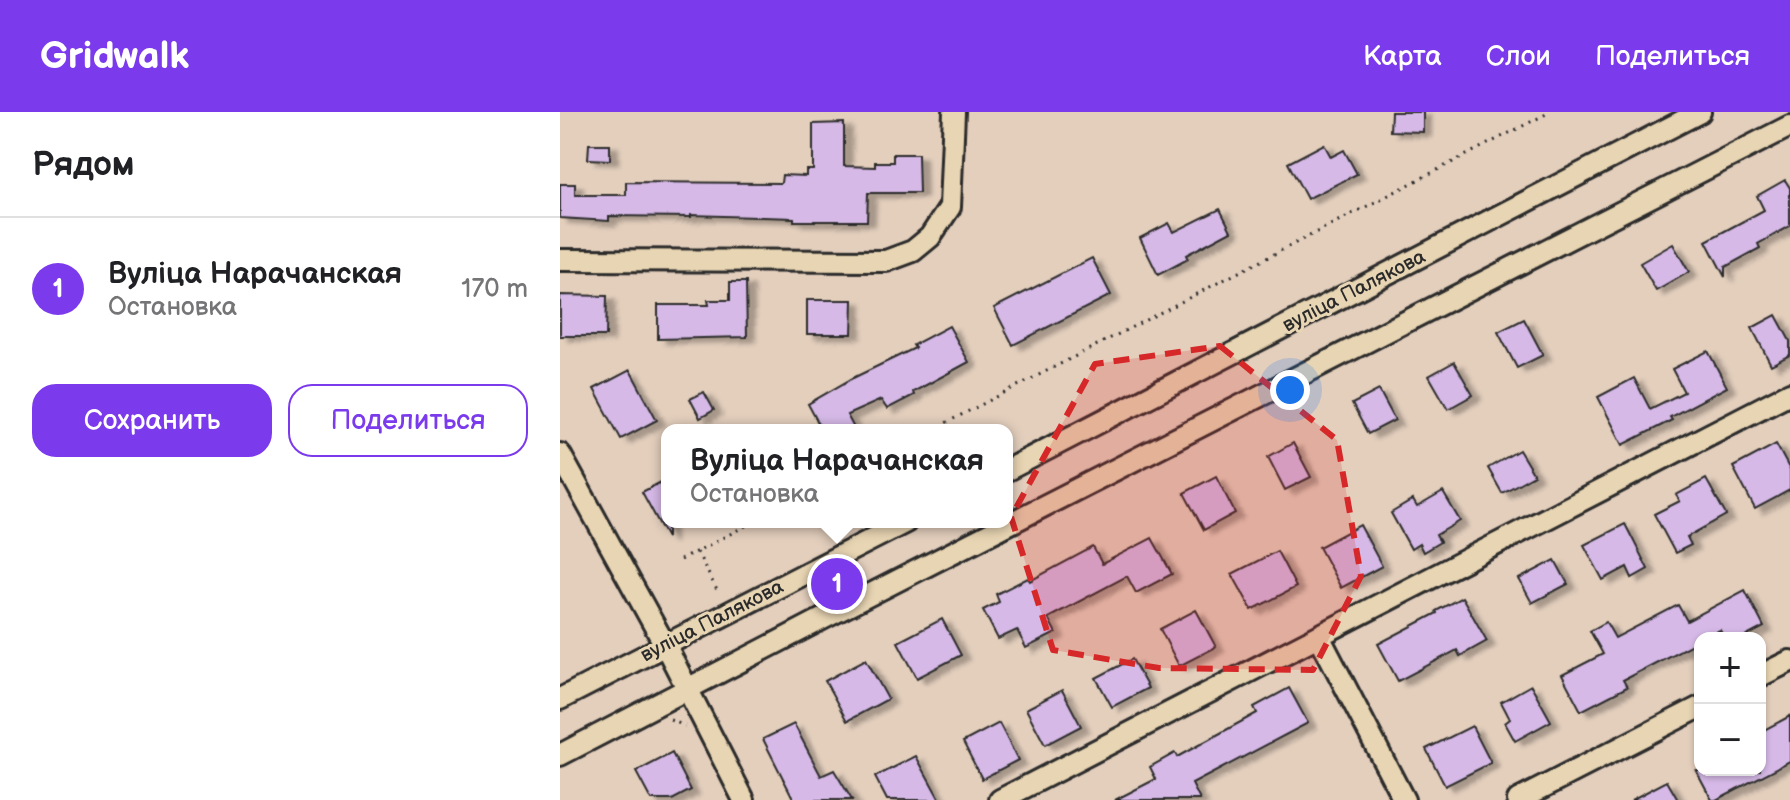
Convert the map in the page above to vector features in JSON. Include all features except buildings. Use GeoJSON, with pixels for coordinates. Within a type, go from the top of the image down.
{"type":"FeatureCollection","features":[{"type":"Feature","properties":{"kind":"street"},"geometry":{"type":"LineString","coordinates":[[560,260],[886,261],[913,251],[930,237],[950,207],[954,112]]}},
{"type":"Feature","properties":{"kind":"street","name":"вуліца Палякова"},"geometry":{"type":"LineString","coordinates":[[1013,467],[1700,112]]}},
{"type":"Feature","properties":{"kind":"street"},"geometry":{"type":"LineString","coordinates":[[1013,522],[1790,126]]}},
{"type":"Feature","properties":{"kind":"street"},"geometry":{"type":"LineString","coordinates":[[1000,800],[1790,393]]}},
{"type":"Feature","properties":{"kind":"street"},"geometry":{"type":"LineString","coordinates":[[560,454],[665,645],[744,800]]}},
{"type":"Feature","properties":{"kind":"street","name":"вуліца Палякова"},"geometry":{"type":"LineString","coordinates":[[560,699],[894,528]]}},
{"type":"Feature","properties":{"kind":"street"},"geometry":{"type":"LineString","coordinates":[[560,755],[1001,528]]}},
{"type":"Feature","properties":{"kind":"street"},"geometry":{"type":"LineString","coordinates":[[1319,636],[1404,800]]}},
{"type":"Feature","properties":{"kind":"street"},"geometry":{"type":"LineString","coordinates":[[1766,673],[1790,661]]}},
{"type":"Feature","properties":{"kind":"street"},"geometry":{"type":"LineString","coordinates":[[1518,800],[1694,710]]}},
{"type":"Feature","properties":{"kind":"path"},"geometry":{"type":"LineString","coordinates":[[944,424],[1550,112]]}},
{"type":"Feature","properties":{"kind":"path"},"geometry":{"type":"LineString","coordinates":[[680,560],[741,528]]}},
{"type":"Feature","properties":{"kind":"path"},"geometry":{"type":"LineString","coordinates":[[696,551],[723,601]]}},
{"type":"Feature","properties":{"kind":"path"},"geometry":{"type":"LineString","coordinates":[[812,597],[859,573]]}},
{"type":"Feature","properties":{"kind":"highlighted area"},"geometry":{"type":"Polygon","coordinates":[[[1220,346],[1337,440],[1361,576],[1313,670],[1159,668],[1053,650],[1011,517],[1095,364],[1220,346]]]}},
{"type":"Feature","properties":{"kind":"place","name":"Вуліца Нарачанская"},"geometry":{"type":"Point","coordinates":[837,584]}}]}
